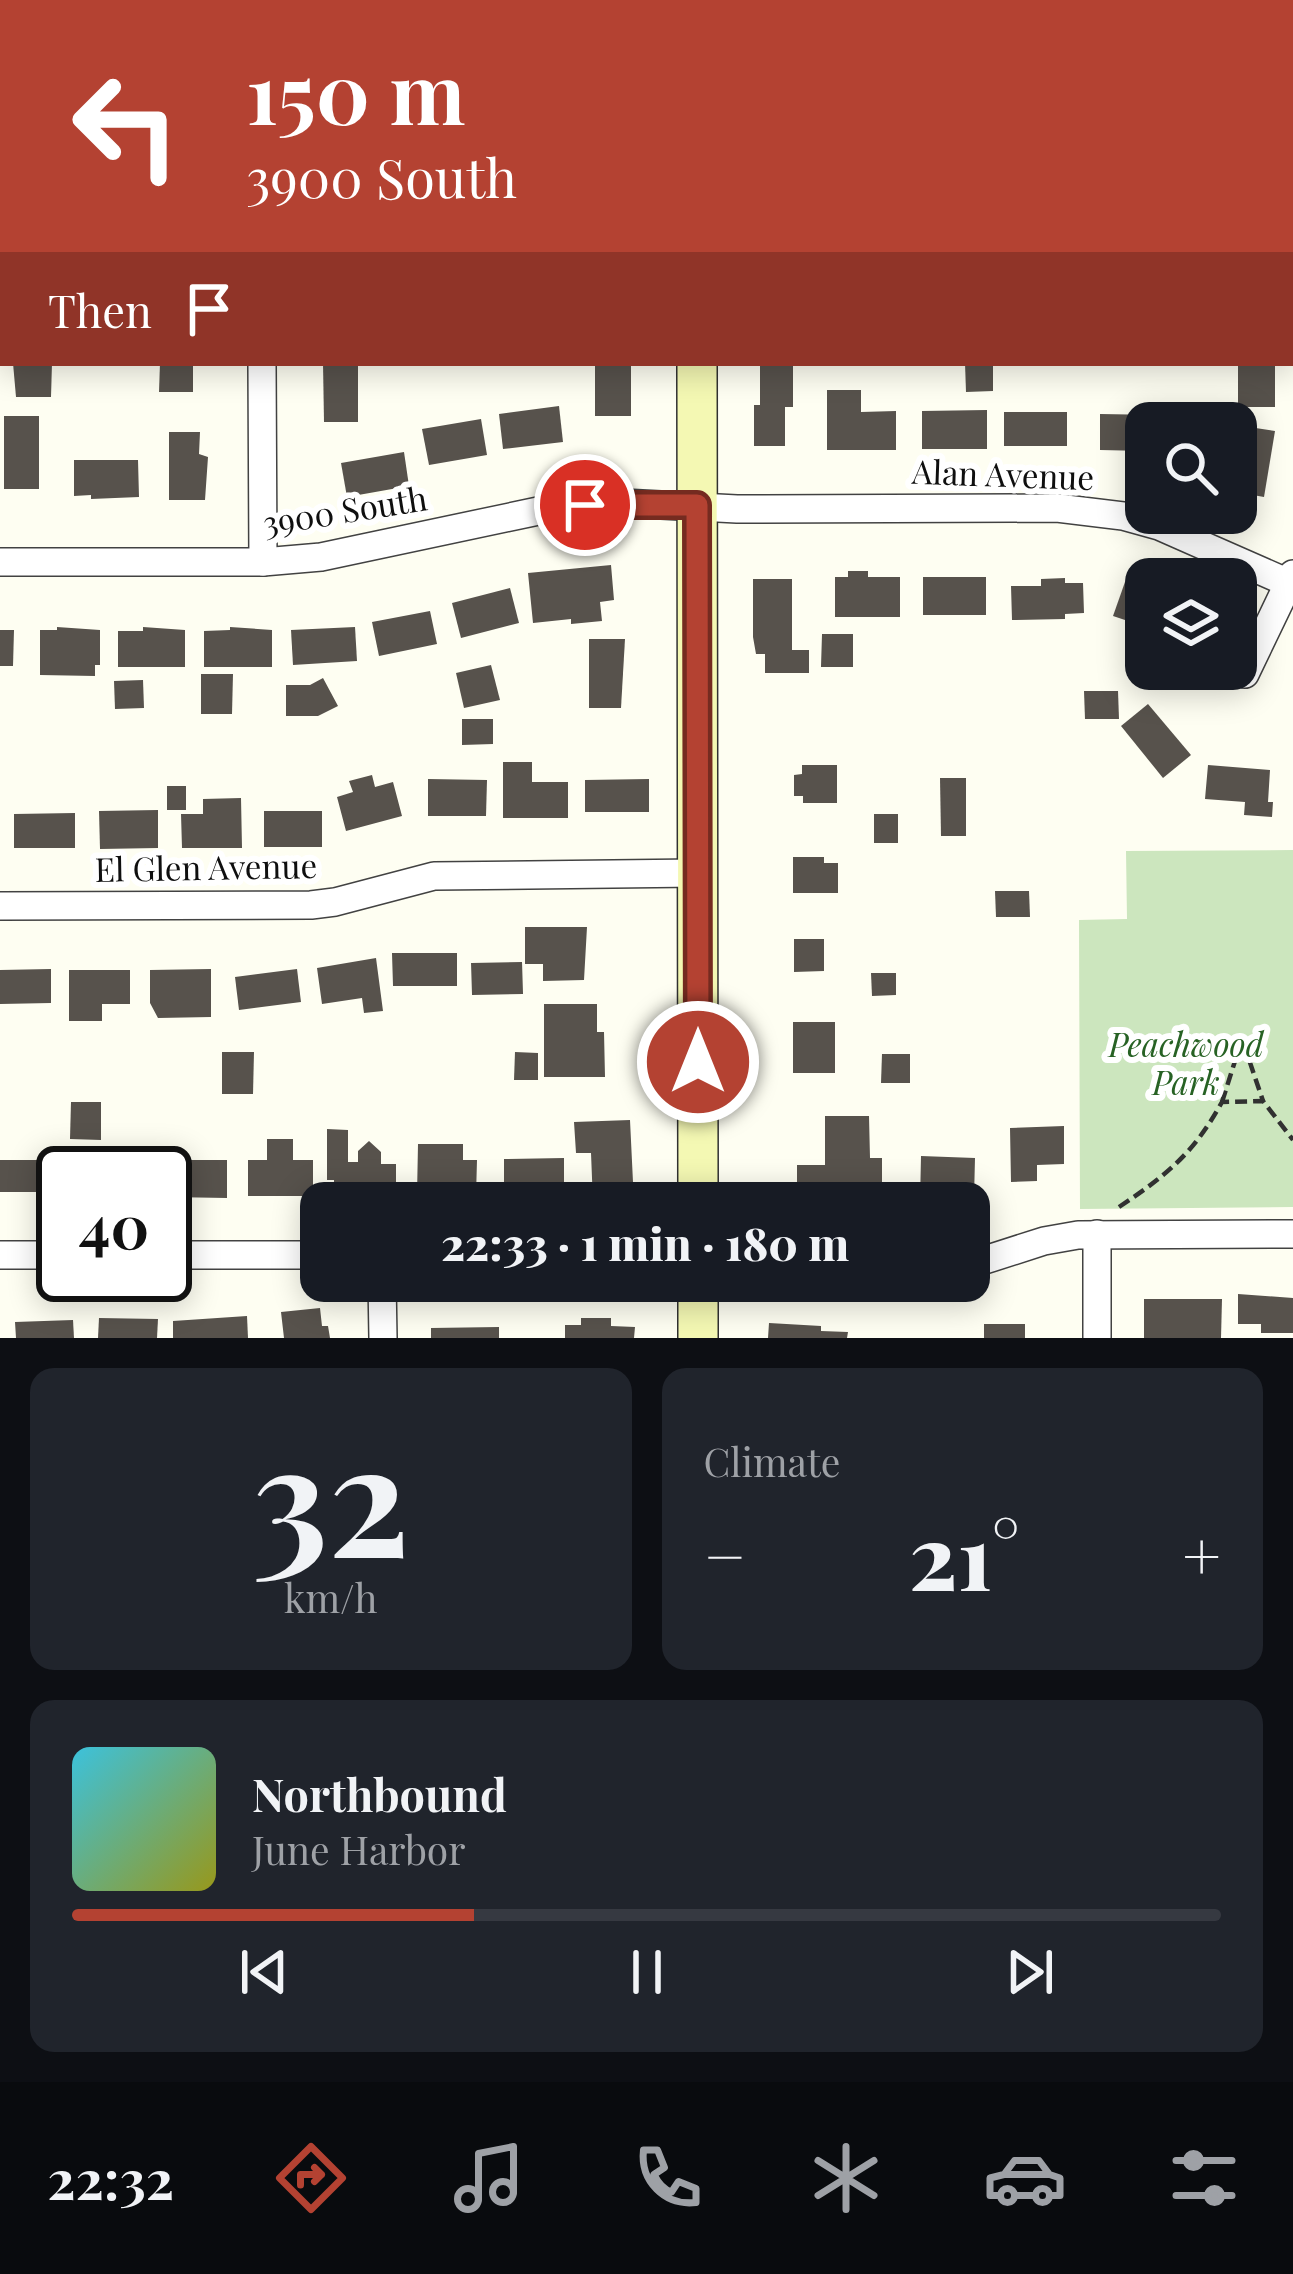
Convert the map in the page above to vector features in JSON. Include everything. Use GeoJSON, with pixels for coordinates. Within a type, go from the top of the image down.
{"type":"FeatureCollection","features":[{"type":"Feature","properties":{"kind":"street"},"geometry":{"type":"LineString","coordinates":[[262,366],[263,562]]}},
{"type":"Feature","properties":{"kind":"street"},"geometry":{"type":"LineString","coordinates":[[697,366],[698,1182]]}},
{"type":"Feature","properties":{"kind":"street","name":"3900 South"},"geometry":{"type":"LineString","coordinates":[[0,562],[263,562],[321,557],[543,510],[623,502],[697,505]]}},
{"type":"Feature","properties":{"kind":"street","name":"Alan Avenue"},"geometry":{"type":"LineString","coordinates":[[697,505],[1090,511],[1176,532],[1291,581]]}},
{"type":"Feature","properties":{"kind":"street"},"geometry":{"type":"LineString","coordinates":[[1257,650],[1291,581]]}},
{"type":"Feature","properties":{"kind":"street","name":"El Glen Avenue"},"geometry":{"type":"LineString","coordinates":[[0,907],[310,905],[434,876],[698,873]]}},
{"type":"Feature","properties":{"kind":"street"},"geometry":{"type":"LineString","coordinates":[[1097,1338],[1105,1223]]}},
{"type":"Feature","properties":{"kind":"street"},"geometry":{"type":"LineString","coordinates":[[990,1259],[1105,1223],[1293,1234]]}},
{"type":"Feature","properties":{"kind":"street"},"geometry":{"type":"LineString","coordinates":[[0,1255],[36,1255]]}},
{"type":"Feature","properties":{"kind":"street"},"geometry":{"type":"LineString","coordinates":[[192,1255],[300,1255]]}},
{"type":"Feature","properties":{"kind":"street"},"geometry":{"type":"LineString","coordinates":[[382,1302],[383,1338]]}},
{"type":"Feature","properties":{"kind":"street"},"geometry":{"type":"LineString","coordinates":[[698,1302],[698,1338]]}},
{"type":"Feature","properties":{"kind":"path"},"geometry":{"type":"LineString","coordinates":[[1105,1223],[1198,1144],[1222,1102],[1242,1039],[1263,1101],[1293,1140]]}},
{"type":"Feature","properties":{"kind":"path"},"geometry":{"type":"LineString","coordinates":[[1222,1102],[1263,1101]]}},
{"type":"Feature","properties":{"kind":"green space","name":"Peachwood Park"},"geometry":{"type":"Polygon","coordinates":[[[1293,850],[1293,1207],[1080,1209],[1079,920],[1127,919],[1126,851],[1293,850]]]}},
{"type":"Feature","properties":{"kind":"building"},"geometry":{"type":"Polygon","coordinates":[[[13,366],[52,366],[51,397],[16,397],[13,366]]]}},
{"type":"Feature","properties":{"kind":"building"},"geometry":{"type":"Polygon","coordinates":[[[160,366],[193,366],[193,392],[159,392],[160,366]]]}},
{"type":"Feature","properties":{"kind":"building"},"geometry":{"type":"Polygon","coordinates":[[[323,366],[358,366],[358,422],[324,422],[323,366]]]}},
{"type":"Feature","properties":{"kind":"building"},"geometry":{"type":"Polygon","coordinates":[[[595,366],[631,366],[631,416],[595,416],[595,366]]]}},
{"type":"Feature","properties":{"kind":"building"},"geometry":{"type":"Polygon","coordinates":[[[760,366],[793,366],[793,407],[785,407],[785,446],[754,446],[754,405],[760,405],[760,366]]]}},
{"type":"Feature","properties":{"kind":"building"},"geometry":{"type":"Polygon","coordinates":[[[965,366],[993,366],[993,391],[966,392],[965,366]]]}},
{"type":"Feature","properties":{"kind":"building"},"geometry":{"type":"Polygon","coordinates":[[[1238,366],[1275,366],[1275,407],[1238,402],[1238,366]]]}},
{"type":"Feature","properties":{"kind":"building"},"geometry":{"type":"Polygon","coordinates":[[[827,390],[861,390],[861,412],[896,411],[896,450],[827,450],[827,390]]]}},
{"type":"Feature","properties":{"kind":"building"},"geometry":{"type":"Polygon","coordinates":[[[559,406],[563,442],[503,449],[499,414],[559,406]]]}},
{"type":"Feature","properties":{"kind":"building"},"geometry":{"type":"Polygon","coordinates":[[[987,410],[987,449],[922,449],[922,411],[987,410]]]}},
{"type":"Feature","properties":{"kind":"building"},"geometry":{"type":"Polygon","coordinates":[[[1004,412],[1067,412],[1067,446],[1004,446],[1004,412]]]}},
{"type":"Feature","properties":{"kind":"building"},"geometry":{"type":"Polygon","coordinates":[[[1100,414],[1125,414],[1125,451],[1100,450],[1100,414]]]}},
{"type":"Feature","properties":{"kind":"building"},"geometry":{"type":"Polygon","coordinates":[[[4,416],[39,416],[39,489],[4,489],[4,416]]]}},
{"type":"Feature","properties":{"kind":"building"},"geometry":{"type":"Polygon","coordinates":[[[481,419],[487,455],[429,465],[422,429],[481,419]]]}},
{"type":"Feature","properties":{"kind":"building"},"geometry":{"type":"Polygon","coordinates":[[[1257,428],[1275,431],[1264,497],[1257,496],[1257,428]]]}},
{"type":"Feature","properties":{"kind":"building"},"geometry":{"type":"Polygon","coordinates":[[[169,432],[200,432],[199,454],[208,457],[205,500],[169,500],[169,432]]]}},
{"type":"Feature","properties":{"kind":"building"},"geometry":{"type":"Polygon","coordinates":[[[404,452],[409,486],[347,497],[341,463],[404,452]]]}},
{"type":"Feature","properties":{"kind":"building"},"geometry":{"type":"Polygon","coordinates":[[[74,460],[138,460],[139,497],[74,496],[74,460]]]}},
{"type":"Feature","properties":{"kind":"building"},"geometry":{"type":"Polygon","coordinates":[[[611,565],[614,600],[600,602],[602,621],[533,623],[528,573],[611,565]]]}},
{"type":"Feature","properties":{"kind":"building"},"geometry":{"type":"Polygon","coordinates":[[[848,571],[868,571],[868,577],[900,577],[900,617],[835,617],[835,577],[848,577],[848,571]]]}},
{"type":"Feature","properties":{"kind":"building"},"geometry":{"type":"Polygon","coordinates":[[[923,577],[986,577],[986,615],[923,615],[923,577]]]}},
{"type":"Feature","properties":{"kind":"building"},"geometry":{"type":"Polygon","coordinates":[[[1065,578],[1065,583],[1083,583],[1084,613],[1065,614],[1065,619],[1012,620],[1011,586],[1041,586],[1041,579],[1065,578]]]}},
{"type":"Feature","properties":{"kind":"building"},"geometry":{"type":"Polygon","coordinates":[[[753,579],[792,579],[792,650],[809,650],[809,673],[765,673],[765,654],[756,654],[753,637],[753,579]]]}},
{"type":"Feature","properties":{"kind":"building"},"geometry":{"type":"Polygon","coordinates":[[[1125,582],[1125,620],[1113,616],[1125,582]]]}},
{"type":"Feature","properties":{"kind":"building"},"geometry":{"type":"Polygon","coordinates":[[[510,588],[519,623],[461,638],[452,603],[510,588]]]}},
{"type":"Feature","properties":{"kind":"building"},"geometry":{"type":"Polygon","coordinates":[[[430,611],[437,644],[379,656],[372,622],[430,611]]]}},
{"type":"Feature","properties":{"kind":"building"},"geometry":{"type":"Polygon","coordinates":[[[143,627],[185,630],[185,667],[118,667],[118,631],[143,631],[143,627]]]}},
{"type":"Feature","properties":{"kind":"building"},"geometry":{"type":"Polygon","coordinates":[[[230,627],[272,630],[272,667],[204,667],[204,631],[230,627]]]}},
{"type":"Feature","properties":{"kind":"building"},"geometry":{"type":"Polygon","coordinates":[[[355,627],[357,661],[293,665],[291,630],[355,627]]]}},
{"type":"Feature","properties":{"kind":"building"},"geometry":{"type":"Polygon","coordinates":[[[0,630],[14,630],[13,666],[0,666],[0,630]]]}},
{"type":"Feature","properties":{"kind":"building"},"geometry":{"type":"Polygon","coordinates":[[[40,630],[100,630],[100,665],[95,665],[95,676],[40,675],[40,630]]]}},
{"type":"Feature","properties":{"kind":"building"},"geometry":{"type":"Polygon","coordinates":[[[822,634],[853,634],[853,667],[821,667],[822,634]]]}},
{"type":"Feature","properties":{"kind":"building"},"geometry":{"type":"Polygon","coordinates":[[[589,639],[625,639],[621,708],[589,708],[589,639]]]}},
{"type":"Feature","properties":{"kind":"building"},"geometry":{"type":"Polygon","coordinates":[[[491,665],[500,700],[464,708],[456,673],[491,665]]]}},
{"type":"Feature","properties":{"kind":"building"},"geometry":{"type":"Polygon","coordinates":[[[201,674],[233,674],[232,714],[201,714],[201,674]]]}},
{"type":"Feature","properties":{"kind":"building"},"geometry":{"type":"Polygon","coordinates":[[[323,678],[338,706],[318,716],[286,716],[286,685],[310,685],[323,678]]]}},
{"type":"Feature","properties":{"kind":"building"},"geometry":{"type":"Polygon","coordinates":[[[143,680],[144,708],[115,709],[114,681],[143,680]]]}},
{"type":"Feature","properties":{"kind":"building"},"geometry":{"type":"Polygon","coordinates":[[[1084,691],[1118,691],[1119,719],[1085,719],[1084,691]]]}},
{"type":"Feature","properties":{"kind":"building"},"geometry":{"type":"Polygon","coordinates":[[[1148,704],[1191,755],[1163,778],[1121,726],[1148,704]]]}},
{"type":"Feature","properties":{"kind":"building"},"geometry":{"type":"Polygon","coordinates":[[[462,719],[493,719],[493,744],[462,745],[462,719]]]}},
{"type":"Feature","properties":{"kind":"building"},"geometry":{"type":"Polygon","coordinates":[[[503,762],[532,762],[532,782],[568,782],[568,818],[503,818],[503,762]]]}},
{"type":"Feature","properties":{"kind":"building"},"geometry":{"type":"Polygon","coordinates":[[[802,765],[837,765],[837,803],[803,803],[803,796],[794,796],[794,775],[802,774],[802,765]]]}},
{"type":"Feature","properties":{"kind":"building"},"geometry":{"type":"Polygon","coordinates":[[[1208,765],[1270,770],[1272,817],[1244,815],[1245,802],[1205,799],[1208,765]]]}},
{"type":"Feature","properties":{"kind":"building"},"geometry":{"type":"Polygon","coordinates":[[[372,775],[375,787],[393,782],[402,816],[346,831],[337,797],[353,792],[349,781],[372,775]]]}},
{"type":"Feature","properties":{"kind":"building"},"geometry":{"type":"Polygon","coordinates":[[[940,778],[966,778],[966,836],[941,836],[940,778]]]}},
{"type":"Feature","properties":{"kind":"building"},"geometry":{"type":"Polygon","coordinates":[[[428,779],[487,780],[486,816],[428,816],[428,779]]]}},
{"type":"Feature","properties":{"kind":"building"},"geometry":{"type":"Polygon","coordinates":[[[649,779],[649,812],[585,812],[585,780],[649,779]]]}},
{"type":"Feature","properties":{"kind":"building"},"geometry":{"type":"Polygon","coordinates":[[[167,786],[186,786],[186,810],[167,810],[167,786]]]}},
{"type":"Feature","properties":{"kind":"building"},"geometry":{"type":"Polygon","coordinates":[[[241,798],[242,848],[182,848],[181,814],[203,814],[203,799],[241,798]]]}},
{"type":"Feature","properties":{"kind":"building"},"geometry":{"type":"Polygon","coordinates":[[[158,810],[158,848],[100,849],[99,811],[158,810]]]}},
{"type":"Feature","properties":{"kind":"building"},"geometry":{"type":"Polygon","coordinates":[[[264,811],[322,811],[322,847],[264,847],[264,811]]]}},
{"type":"Feature","properties":{"kind":"building"},"geometry":{"type":"Polygon","coordinates":[[[75,813],[75,848],[14,848],[14,814],[75,813]]]}},
{"type":"Feature","properties":{"kind":"building"},"geometry":{"type":"Polygon","coordinates":[[[874,814],[898,814],[898,843],[874,843],[874,814]]]}},
{"type":"Feature","properties":{"kind":"building"},"geometry":{"type":"Polygon","coordinates":[[[793,857],[824,857],[824,863],[838,863],[838,893],[793,893],[793,857]]]}},
{"type":"Feature","properties":{"kind":"building"},"geometry":{"type":"Polygon","coordinates":[[[995,891],[1029,891],[1030,917],[996,917],[995,891]]]}},
{"type":"Feature","properties":{"kind":"building"},"geometry":{"type":"Polygon","coordinates":[[[525,927],[587,927],[584,980],[543,981],[543,964],[525,964],[525,927]]]}},
{"type":"Feature","properties":{"kind":"building"},"geometry":{"type":"Polygon","coordinates":[[[794,939],[824,939],[824,971],[794,972],[794,939]]]}},
{"type":"Feature","properties":{"kind":"building"},"geometry":{"type":"Polygon","coordinates":[[[392,953],[457,953],[457,986],[393,986],[392,953]]]}},
{"type":"Feature","properties":{"kind":"building"},"geometry":{"type":"Polygon","coordinates":[[[376,958],[383,1011],[364,1013],[362,998],[322,1004],[317,968],[376,958]]]}},
{"type":"Feature","properties":{"kind":"building"},"geometry":{"type":"Polygon","coordinates":[[[522,962],[523,994],[472,995],[471,963],[522,962]]]}},
{"type":"Feature","properties":{"kind":"building"},"geometry":{"type":"Polygon","coordinates":[[[51,969],[51,1003],[0,1004],[0,970],[51,969]]]}},
{"type":"Feature","properties":{"kind":"building"},"geometry":{"type":"Polygon","coordinates":[[[211,969],[211,1017],[158,1018],[150,1003],[150,970],[211,969]]]}},
{"type":"Feature","properties":{"kind":"building"},"geometry":{"type":"Polygon","coordinates":[[[297,969],[301,1002],[239,1010],[235,977],[297,969]]]}},
{"type":"Feature","properties":{"kind":"building"},"geometry":{"type":"Polygon","coordinates":[[[69,970],[130,970],[130,1004],[102,1004],[102,1021],[69,1021],[69,970]]]}},
{"type":"Feature","properties":{"kind":"building"},"geometry":{"type":"Polygon","coordinates":[[[871,973],[896,973],[896,995],[872,996],[871,973]]]}},
{"type":"Feature","properties":{"kind":"building"},"geometry":{"type":"Polygon","coordinates":[[[544,1004],[597,1004],[597,1032],[604,1032],[605,1077],[544,1077],[544,1004]]]}},
{"type":"Feature","properties":{"kind":"building"},"geometry":{"type":"Polygon","coordinates":[[[793,1022],[835,1022],[835,1073],[793,1073],[793,1022]]]}},
{"type":"Feature","properties":{"kind":"building"},"geometry":{"type":"Polygon","coordinates":[[[222,1052],[254,1052],[253,1094],[222,1094],[222,1052]]]}},
{"type":"Feature","properties":{"kind":"building"},"geometry":{"type":"Polygon","coordinates":[[[515,1052],[538,1053],[538,1080],[514,1080],[515,1052]]]}},
{"type":"Feature","properties":{"kind":"building"},"geometry":{"type":"Polygon","coordinates":[[[882,1054],[910,1054],[910,1083],[881,1083],[882,1054]]]}},
{"type":"Feature","properties":{"kind":"building"},"geometry":{"type":"Polygon","coordinates":[[[71,1102],[101,1102],[101,1140],[70,1139],[71,1102]]]}},
{"type":"Feature","properties":{"kind":"building"},"geometry":{"type":"Polygon","coordinates":[[[825,1116],[869,1116],[870,1158],[882,1158],[882,1182],[797,1182],[797,1165],[825,1165],[825,1116]]]}},
{"type":"Feature","properties":{"kind":"building"},"geometry":{"type":"Polygon","coordinates":[[[630,1120],[633,1182],[592,1182],[591,1153],[576,1153],[574,1122],[630,1120]]]}},
{"type":"Feature","properties":{"kind":"building"},"geometry":{"type":"Polygon","coordinates":[[[1064,1126],[1064,1164],[1037,1165],[1037,1181],[1011,1182],[1010,1128],[1064,1126]]]}},
{"type":"Feature","properties":{"kind":"building"},"geometry":{"type":"Polygon","coordinates":[[[327,1129],[348,1130],[348,1162],[358,1162],[358,1151],[369,1141],[381,1152],[381,1164],[396,1164],[396,1182],[327,1180],[327,1129]]]}},
{"type":"Feature","properties":{"kind":"building"},"geometry":{"type":"Polygon","coordinates":[[[267,1139],[293,1139],[293,1160],[313,1160],[313,1182],[300,1182],[300,1196],[248,1196],[248,1160],[267,1160],[267,1139]]]}},
{"type":"Feature","properties":{"kind":"building"},"geometry":{"type":"Polygon","coordinates":[[[418,1144],[463,1144],[463,1160],[477,1160],[476,1182],[417,1182],[418,1144]]]}},
{"type":"Feature","properties":{"kind":"building"},"geometry":{"type":"Polygon","coordinates":[[[921,1156],[975,1158],[974,1182],[920,1182],[921,1156]]]}},
{"type":"Feature","properties":{"kind":"building"},"geometry":{"type":"Polygon","coordinates":[[[564,1158],[564,1182],[504,1182],[504,1159],[564,1158]]]}},
{"type":"Feature","properties":{"kind":"building"},"geometry":{"type":"Polygon","coordinates":[[[0,1160],[36,1160],[36,1192],[0,1192],[0,1160]]]}},
{"type":"Feature","properties":{"kind":"building"},"geometry":{"type":"Polygon","coordinates":[[[192,1160],[227,1160],[227,1198],[192,1197],[192,1160]]]}},
{"type":"Feature","properties":{"kind":"building"},"geometry":{"type":"Polygon","coordinates":[[[1238,1294],[1293,1298],[1293,1333],[1261,1333],[1261,1324],[1238,1324],[1238,1294]]]}},
{"type":"Feature","properties":{"kind":"building"},"geometry":{"type":"Polygon","coordinates":[[[1144,1299],[1222,1299],[1221,1338],[1144,1338],[1144,1299]]]}},
{"type":"Feature","properties":{"kind":"building"},"geometry":{"type":"Polygon","coordinates":[[[320,1308],[322,1326],[328,1326],[330,1338],[284,1338],[281,1312],[320,1308]]]}},
{"type":"Feature","properties":{"kind":"building"},"geometry":{"type":"Polygon","coordinates":[[[247,1316],[248,1338],[173,1338],[173,1321],[247,1316]]]}},
{"type":"Feature","properties":{"kind":"building"},"geometry":{"type":"Polygon","coordinates":[[[99,1318],[158,1319],[157,1338],[98,1338],[99,1318]]]}},
{"type":"Feature","properties":{"kind":"building"},"geometry":{"type":"Polygon","coordinates":[[[581,1318],[611,1318],[611,1326],[635,1327],[634,1338],[565,1338],[565,1325],[581,1325],[581,1318]]]}},
{"type":"Feature","properties":{"kind":"building"},"geometry":{"type":"Polygon","coordinates":[[[73,1320],[74,1338],[16,1338],[15,1322],[73,1320]]]}},
{"type":"Feature","properties":{"kind":"building"},"geometry":{"type":"Polygon","coordinates":[[[769,1323],[848,1332],[847,1338],[768,1338],[769,1323]]]}},
{"type":"Feature","properties":{"kind":"building"},"geometry":{"type":"Polygon","coordinates":[[[984,1324],[1025,1324],[1025,1338],[984,1338],[984,1324]]]}},
{"type":"Feature","properties":{"kind":"building"},"geometry":{"type":"Polygon","coordinates":[[[499,1327],[499,1338],[431,1338],[431,1328],[499,1327]]]}},
{"type":"Feature","properties":{"kind":"route"},"geometry":{"type":"LineString","coordinates":[[585,505],[697,505],[698,1062]]}}]}
